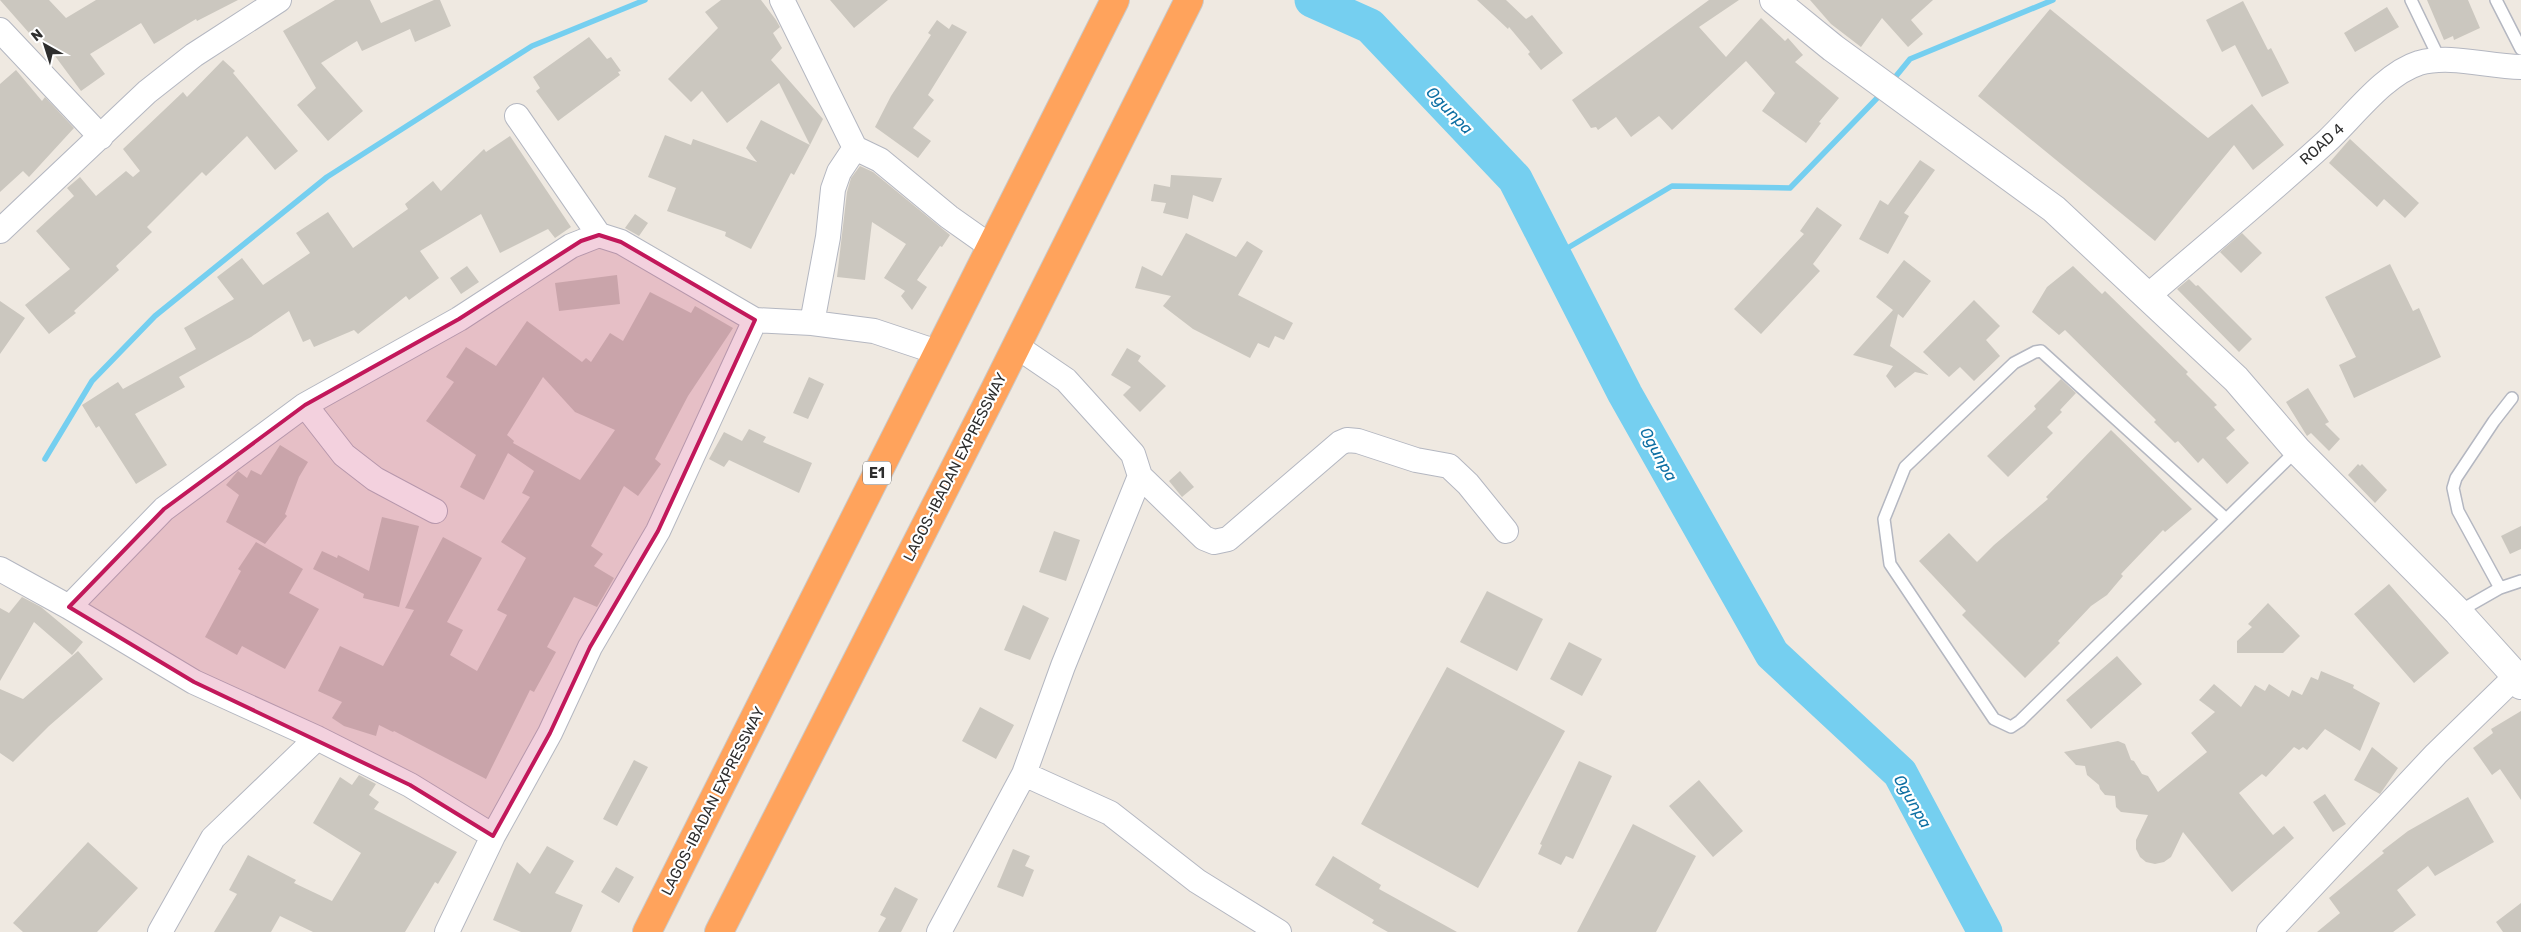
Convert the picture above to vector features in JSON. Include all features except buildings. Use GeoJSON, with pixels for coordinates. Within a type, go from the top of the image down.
{"type":"FeatureCollection","features":[{"type":"Feature","properties":{"kind":"highway","name":"LAGOS-IBADAN EXPRESSWAY"},"geometry":{"type":"LineString","coordinates":[[719,932],[1189,0]]}},
{"type":"Feature","properties":{"kind":"highway","name":"LAGOS-IBADAN EXPRESSWAY"},"geometry":{"type":"LineString","coordinates":[[647,932],[1111,7]]}},
{"type":"Feature","properties":{"kind":"street"},"geometry":{"type":"LineString","coordinates":[[0,231],[102,137],[147,92],[194,55],[279,0]]}},
{"type":"Feature","properties":{"kind":"street"},"geometry":{"type":"LineString","coordinates":[[782,0],[854,148],[880,160],[949,217],[990,246]]}},
{"type":"Feature","properties":{"kind":"street"},"geometry":{"type":"LineString","coordinates":[[1782,2],[1833,48],[2054,209],[2149,295],[2236,378],[2296,450],[2458,612],[2518,680],[2436,754],[2269,932]]}},
{"type":"Feature","properties":{"kind":"street"},"geometry":{"type":"LineString","coordinates":[[0,30],[102,137]]}},
{"type":"Feature","properties":{"kind":"street","name":"ROAD 4"},"geometry":{"type":"LineString","coordinates":[[2149,295],[2328,140],[2376,93],[2400,73],[2418,64],[2440,60],[2521,67]]}},
{"type":"Feature","properties":{"kind":"street"},"geometry":{"type":"LineString","coordinates":[[517,116],[599,234],[621,242],[755,320],[812,323],[874,331],[937,352]]}},
{"type":"Feature","properties":{"kind":"street"},"geometry":{"type":"LineString","coordinates":[[812,323],[828,237],[833,189],[839,172],[854,148]]}},
{"type":"Feature","properties":{"kind":"street"},"geometry":{"type":"LineString","coordinates":[[68,607],[164,509],[305,405],[459,319],[571,246],[599,234]]}},
{"type":"Feature","properties":{"kind":"street"},"geometry":{"type":"LineString","coordinates":[[447,932],[493,836],[550,734],[590,646],[658,531],[755,320]]}},
{"type":"Feature","properties":{"kind":"street"},"geometry":{"type":"LineString","coordinates":[[1016,346],[1066,380],[1132,454],[1140,476],[1204,538],[1214,542],[1228,539],[1340,443],[1347,440],[1358,441],[1416,460],[1449,466],[1468,484],[1506,532]]}},
{"type":"Feature","properties":{"kind":"street"},"geometry":{"type":"LineString","coordinates":[[305,405],[344,455],[375,479],[435,511]]}},
{"type":"Feature","properties":{"kind":"street"},"geometry":{"type":"LineString","coordinates":[[939,932],[1024,774],[1063,666],[1140,476]]}},
{"type":"Feature","properties":{"kind":"street"},"geometry":{"type":"LineString","coordinates":[[0,569],[194,682],[317,738],[410,785],[493,836]]}},
{"type":"Feature","properties":{"kind":"street"},"geometry":{"type":"LineString","coordinates":[[160,932],[213,838],[317,738]]}},
{"type":"Feature","properties":{"kind":"street"},"geometry":{"type":"LineString","coordinates":[[1024,774],[1110,812],[1197,881],[1279,932]]}},
{"type":"Feature","properties":{"kind":"lane"},"geometry":{"type":"LineString","coordinates":[[2411,0],[2440,60]]}},
{"type":"Feature","properties":{"kind":"lane"},"geometry":{"type":"LineString","coordinates":[[2496,0],[2521,49]]}},
{"type":"Feature","properties":{"kind":"lane"},"geometry":{"type":"LineString","coordinates":[[2225,518],[2041,352],[2034,352],[2014,363],[1905,467],[1884,519],[1890,564],[1994,719],[2010,727],[2020,720],[2296,450]]}},
{"type":"Feature","properties":{"kind":"lane"},"geometry":{"type":"LineString","coordinates":[[2500,588],[2458,511],[2453,488],[2456,478],[2472,453],[2512,398]]}},
{"type":"Feature","properties":{"kind":"lane"},"geometry":{"type":"LineString","coordinates":[[2458,612],[2500,588],[2521,581]]}},
{"type":"Feature","properties":{"kind":"highlighted area"},"geometry":{"type":"Polygon","coordinates":[[[599,235],[621,242],[755,320],[658,531],[590,647],[550,733],[493,836],[410,785],[194,682],[69,607],[164,509],[305,405],[459,319],[581,241],[599,235]]]}},
{"type":"Feature","properties":{"kind":"waterway"},"geometry":{"type":"LineString","coordinates":[[45,459],[92,381],[155,316],[327,177],[532,46],[645,0]]}},
{"type":"Feature","properties":{"kind":"waterway","name":"Ogunpa"},"geometry":{"type":"LineString","coordinates":[[1312,0],[1370,26],[1515,179],[1625,394],[1772,654],[1900,773],[1985,932]]}},
{"type":"Feature","properties":{"kind":"waterway"},"geometry":{"type":"LineString","coordinates":[[1892,81],[1910,59],[2053,0]]}},
{"type":"Feature","properties":{"kind":"waterway"},"geometry":{"type":"LineString","coordinates":[[1554,256],[1672,186],[1790,188],[1883,92]]}}]}
